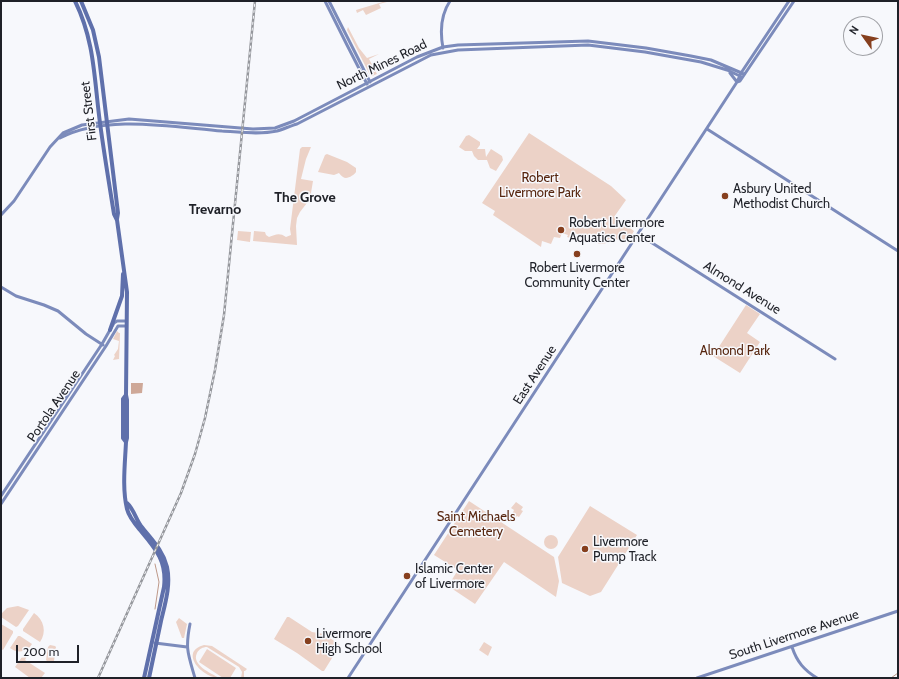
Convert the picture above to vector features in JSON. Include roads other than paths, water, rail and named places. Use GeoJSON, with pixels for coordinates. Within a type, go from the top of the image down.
{"type":"FeatureCollection","features":[{"type":"Feature","properties":{"kind":"main road","name":"First Street"},"geometry":{"type":"LineString","coordinates":[[75,1],[90,40],[94,58],[100,124],[114,214],[117,220]]}},
{"type":"Feature","properties":{"kind":"main road","name":"First Street"},"geometry":{"type":"LineString","coordinates":[[81,1],[92,30],[99,57],[118,213],[117,220],[127,292],[126,394],[123,399],[123,438],[126,442],[125,487],[127,509],[130,516],[161,554],[164,567],[165,582],[149,678]]}},
{"type":"Feature","properties":{"kind":"main road"},"geometry":{"type":"LineString","coordinates":[[325,1],[366,83],[371,85]]}},
{"type":"Feature","properties":{"kind":"main road"},"geometry":{"type":"LineString","coordinates":[[330,1],[371,85]]}},
{"type":"Feature","properties":{"kind":"main road"},"geometry":{"type":"LineString","coordinates":[[444,52],[441,25],[444,11],[450,1]]}},
{"type":"Feature","properties":{"kind":"main road","name":"East Avenue"},"geometry":{"type":"LineString","coordinates":[[742,75],[789,1]]}},
{"type":"Feature","properties":{"kind":"main road","name":"East Avenue"},"geometry":{"type":"LineString","coordinates":[[348,678],[737,82],[794,1]]}},
{"type":"Feature","properties":{"kind":"main road","name":"North Mines Road"},"geometry":{"type":"LineString","coordinates":[[253,131],[275,128],[294,120],[417,57],[443,47],[458,45],[588,41],[646,48],[712,60],[742,75]]}},
{"type":"Feature","properties":{"kind":"main road","name":"North Mines Road"},"geometry":{"type":"LineString","coordinates":[[1,215],[14,201],[43,156],[58,138],[74,130],[107,123],[277,131],[297,124],[431,55],[444,52],[458,50],[588,46],[645,52],[691,60],[742,75]]}},
{"type":"Feature","properties":{"kind":"main road"},"geometry":{"type":"LineString","coordinates":[[691,60],[694,58],[708,61],[712,60]]}},
{"type":"Feature","properties":{"kind":"main road"},"geometry":{"type":"LineString","coordinates":[[727,70],[734,76],[737,82]]}},
{"type":"Feature","properties":{"kind":"main road"},"geometry":{"type":"LineString","coordinates":[[707,128],[898,251]]}},
{"type":"Feature","properties":{"kind":"main road","name":"Almond Avenue"},"geometry":{"type":"LineString","coordinates":[[638,234],[834,359]]}},
{"type":"Feature","properties":{"kind":"main road"},"geometry":{"type":"LineString","coordinates":[[110,330],[122,296],[124,266]]}},
{"type":"Feature","properties":{"kind":"main road"},"geometry":{"type":"LineString","coordinates":[[1,287],[16,296],[58,311],[86,334],[106,346]]}},
{"type":"Feature","properties":{"kind":"main road"},"geometry":{"type":"LineString","coordinates":[[110,330],[115,322],[126,321]]}},
{"type":"Feature","properties":{"kind":"main road","name":"Portola Avenue"},"geometry":{"type":"LineString","coordinates":[[1,504],[106,346],[117,327],[121,325],[126,326]]}},
{"type":"Feature","properties":{"kind":"main road","name":"Portola Avenue"},"geometry":{"type":"LineString","coordinates":[[1,496],[110,330]]}},
{"type":"Feature","properties":{"kind":"main road","name":"South Livermore Avenue"},"geometry":{"type":"LineString","coordinates":[[697,678],[898,611]]}},
{"type":"Feature","properties":{"kind":"main road"},"geometry":{"type":"LineString","coordinates":[[190,624],[187,652],[195,678]]}},
{"type":"Feature","properties":{"kind":"main road","name":"First Street"},"geometry":{"type":"LineString","coordinates":[[144,678],[154,643]]}},
{"type":"Feature","properties":{"kind":"main road"},"geometry":{"type":"LineString","coordinates":[[154,643],[187,647]]}},
{"type":"Feature","properties":{"kind":"main road"},"geometry":{"type":"LineString","coordinates":[[792,647],[799,663],[803,668],[817,678]]}},
{"type":"Feature","properties":{"kind":"waterway"},"geometry":{"type":"LineString","coordinates":[[155,564],[159,582],[155,609]]}},
{"type":"Feature","properties":{"kind":"waterway"},"geometry":{"type":"LineString","coordinates":[[891,678],[898,673]]}},
{"type":"Feature","properties":{"kind":"railway"},"geometry":{"type":"LineString","coordinates":[[98,678],[181,493],[195,454],[205,418],[224,315],[255,1]]}},
{"type":"Feature","properties":{"kind":"place","name":"Asbury United Methodist Church"},"geometry":{"type":"Point","coordinates":[725,196]}},
{"type":"Feature","properties":{"kind":"place","name":"Robert Livermore Aquatics Center"},"geometry":{"type":"Point","coordinates":[561,230]}},
{"type":"Feature","properties":{"kind":"place","name":"Robert Livermore Community Center"},"geometry":{"type":"Point","coordinates":[577,254]}},
{"type":"Feature","properties":{"kind":"place","name":"Livermore Pump Track"},"geometry":{"type":"Point","coordinates":[585,549]}},
{"type":"Feature","properties":{"kind":"place","name":"Islamic Center of Livermore"},"geometry":{"type":"Point","coordinates":[407,576]}},
{"type":"Feature","properties":{"kind":"place","name":"Livermore High School"},"geometry":{"type":"Point","coordinates":[308,641]}},
{"type":"Feature","properties":{"kind":"district","name":"The Grove"},"geometry":{"type":"Point","coordinates":[305,198]}},
{"type":"Feature","properties":{"kind":"district","name":"Trevarno"},"geometry":{"type":"Point","coordinates":[215,210]}},
{"type":"Feature","properties":{"kind":"park label","name":"Robert Livermore Park"},"geometry":{"type":"Point","coordinates":[540,186]}},
{"type":"Feature","properties":{"kind":"park label","name":"Almond Park"},"geometry":{"type":"Point","coordinates":[735,351]}},
{"type":"Feature","properties":{"kind":"park label","name":"Saint Michaels Cemetery"},"geometry":{"type":"Point","coordinates":[476,524]}}]}
